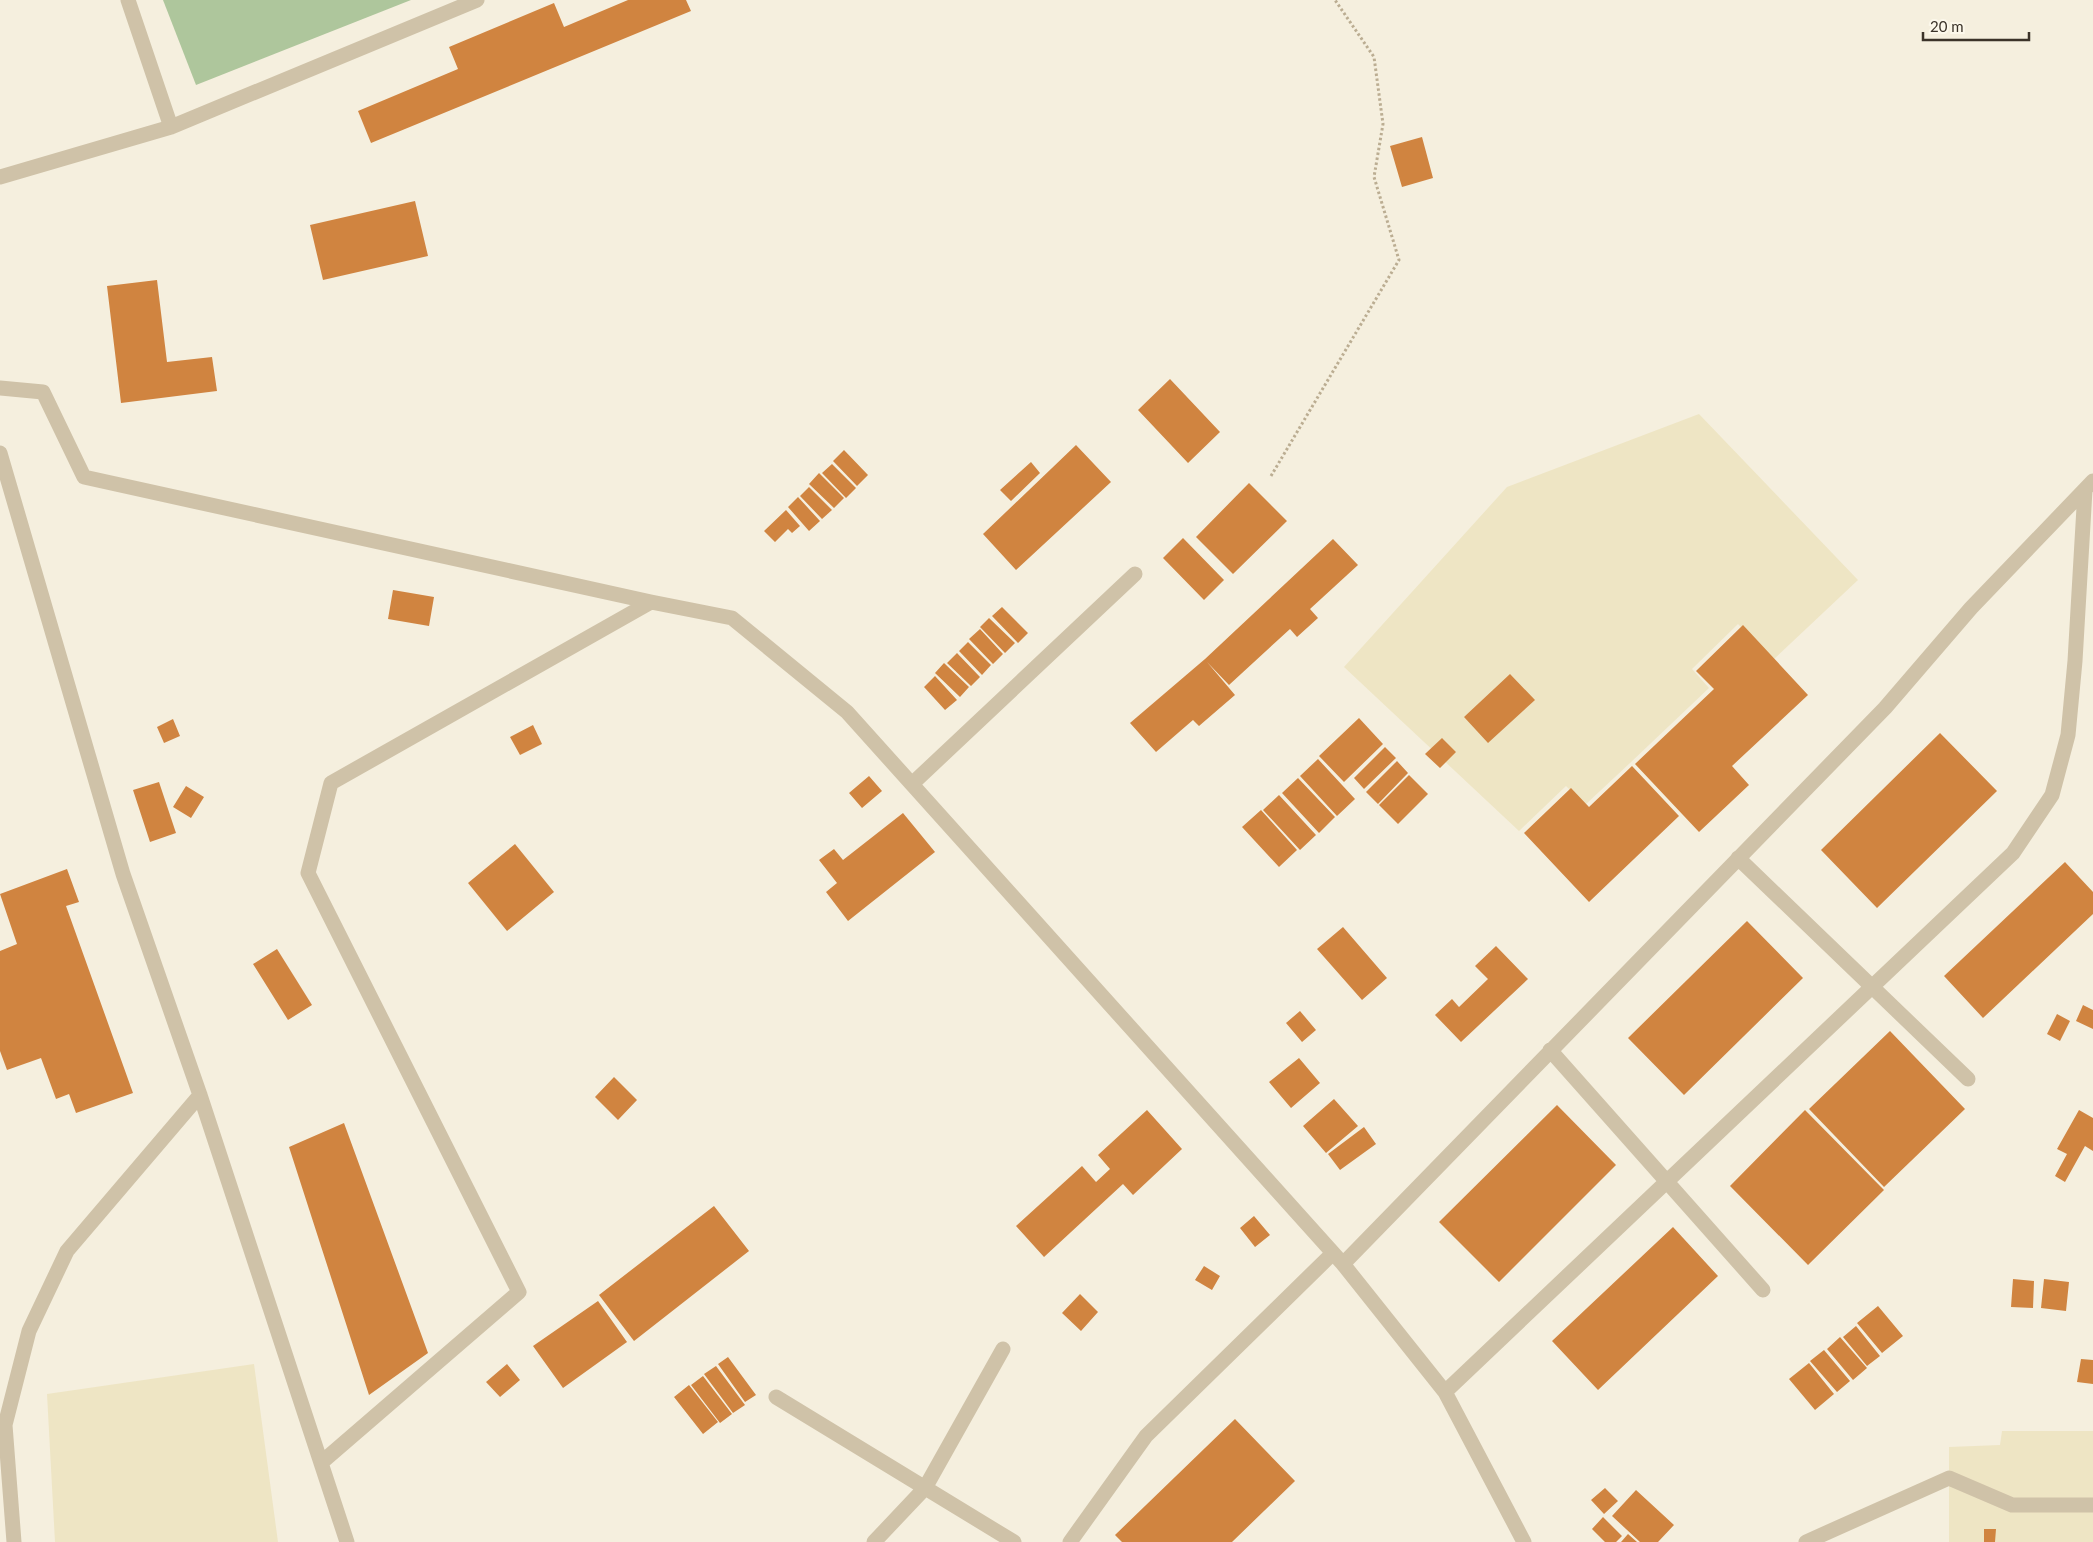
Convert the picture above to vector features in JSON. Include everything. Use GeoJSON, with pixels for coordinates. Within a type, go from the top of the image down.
{"type":"FeatureCollection","features":[{"type":"Feature","properties":{"kind":"street"},"geometry":{"type":"LineString","coordinates":[[128,0],[171,127]]}},
{"type":"Feature","properties":{"kind":"street"},"geometry":{"type":"LineString","coordinates":[[0,177],[171,127],[477,0]]}},
{"type":"Feature","properties":{"kind":"street"},"geometry":{"type":"LineString","coordinates":[[0,388],[43,392],[84,477],[651,602],[732,618],[847,712],[1338,1259],[1445,1392],[1524,1542]]}},
{"type":"Feature","properties":{"kind":"street"},"geometry":{"type":"LineString","coordinates":[[0,453],[123,874],[200,1095],[347,1542]]}},
{"type":"Feature","properties":{"kind":"street"},"geometry":{"type":"LineString","coordinates":[[1070,1542],[1146,1436],[1338,1259],[1550,1050],[1885,708],[1970,608],[2089,486]]}},
{"type":"Feature","properties":{"kind":"street"},"geometry":{"type":"LineString","coordinates":[[1445,1392],[2013,853],[2052,795],[2068,735],[2089,486]]}},
{"type":"Feature","properties":{"kind":"street"},"geometry":{"type":"LineString","coordinates":[[912,784],[1135,574]]}},
{"type":"Feature","properties":{"kind":"street"},"geometry":{"type":"LineString","coordinates":[[322,1462],[519,1292],[308,874],[331,784],[651,602]]}},
{"type":"Feature","properties":{"kind":"street"},"geometry":{"type":"LineString","coordinates":[[1738,858],[1968,1079]]}},
{"type":"Feature","properties":{"kind":"street"},"geometry":{"type":"LineString","coordinates":[[1550,1050],[1763,1290]]}},
{"type":"Feature","properties":{"kind":"street"},"geometry":{"type":"LineString","coordinates":[[14,1542],[5,1425],[29,1331],[66,1251],[200,1095]]}},
{"type":"Feature","properties":{"kind":"street"},"geometry":{"type":"LineString","coordinates":[[874,1542],[925,1488],[1003,1349]]}},
{"type":"Feature","properties":{"kind":"street"},"geometry":{"type":"LineString","coordinates":[[776,1396],[1014,1542]]}},
{"type":"Feature","properties":{"kind":"street"},"geometry":{"type":"LineString","coordinates":[[1806,1542],[1949,1478],[2012,1506],[2093,1505]]}},
{"type":"Feature","properties":{"kind":"path"},"geometry":{"type":"LineString","coordinates":[[1271,476],[1399,260],[1374,177],[1383,124],[1374,57],[1335,0]]}},
{"type":"Feature","properties":{"kind":"green space"},"geometry":{"type":"Polygon","coordinates":[[[163,0],[411,0],[196,85],[163,0]]]}},
{"type":"Feature","properties":{"kind":"shaded area"},"geometry":{"type":"Polygon","coordinates":[[[1699,414],[1858,580],[1773,660],[1738,624],[1692,669],[1709,688],[1630,763],[1585,805],[1566,786],[1519,831],[1344,667],[1507,487],[1699,414]]]}},
{"type":"Feature","properties":{"kind":"shaded area"},"geometry":{"type":"Polygon","coordinates":[[[254,1364],[278,1542],[55,1542],[47,1394],[254,1364]]]}},
{"type":"Feature","properties":{"kind":"shaded area"},"geometry":{"type":"Polygon","coordinates":[[[2002,1431],[2093,1431],[2093,1542],[1949,1542],[1949,1447],[2000,1445],[2002,1431]]]}},
{"type":"Feature","properties":{"kind":"building"},"geometry":{"type":"Polygon","coordinates":[[[628,0],[686,0],[691,11],[371,143],[358,111],[458,69],[449,47],[554,3],[564,27],[628,0]]]}},
{"type":"Feature","properties":{"kind":"building"},"geometry":{"type":"Polygon","coordinates":[[[1422,137],[1433,178],[1402,187],[1390,146],[1422,137]]]}},
{"type":"Feature","properties":{"kind":"building"},"geometry":{"type":"Polygon","coordinates":[[[415,201],[428,256],[323,280],[310,225],[415,201]]]}},
{"type":"Feature","properties":{"kind":"building"},"geometry":{"type":"Polygon","coordinates":[[[157,280],[167,362],[212,357],[217,391],[121,403],[107,286],[157,280]]]}},
{"type":"Feature","properties":{"kind":"building"},"geometry":{"type":"Polygon","coordinates":[[[1170,379],[1220,432],[1188,463],[1138,410],[1170,379]]]}},
{"type":"Feature","properties":{"kind":"building"},"geometry":{"type":"Polygon","coordinates":[[[1076,445],[1111,482],[1016,570],[983,534],[1076,445]]]}},
{"type":"Feature","properties":{"kind":"building"},"geometry":{"type":"Polygon","coordinates":[[[844,450],[868,475],[857,486],[833,461],[844,450]]]}},
{"type":"Feature","properties":{"kind":"building"},"geometry":{"type":"Polygon","coordinates":[[[1031,462],[1040,473],[1011,501],[1000,490],[1031,462]]]}},
{"type":"Feature","properties":{"kind":"building"},"geometry":{"type":"Polygon","coordinates":[[[832,464],[856,488],[846,498],[822,473],[832,464]]]}},
{"type":"Feature","properties":{"kind":"building"},"geometry":{"type":"Polygon","coordinates":[[[819,473],[844,498],[834,508],[809,484],[819,473]]]}},
{"type":"Feature","properties":{"kind":"building"},"geometry":{"type":"Polygon","coordinates":[[[1249,483],[1287,521],[1233,574],[1196,537],[1249,483]]]}},
{"type":"Feature","properties":{"kind":"building"},"geometry":{"type":"Polygon","coordinates":[[[809,487],[832,510],[822,519],[800,496],[809,487]]]}},
{"type":"Feature","properties":{"kind":"building"},"geometry":{"type":"Polygon","coordinates":[[[798,497],[820,521],[809,531],[788,507],[798,497]]]}},
{"type":"Feature","properties":{"kind":"building"},"geometry":{"type":"Polygon","coordinates":[[[786,510],[800,526],[792,533],[788,529],[775,542],[764,531],[786,510]]]}},
{"type":"Feature","properties":{"kind":"building"},"geometry":{"type":"Polygon","coordinates":[[[1183,538],[1224,580],[1204,600],[1163,558],[1183,538]]]}},
{"type":"Feature","properties":{"kind":"building"},"geometry":{"type":"Polygon","coordinates":[[[1333,539],[1358,565],[1310,609],[1318,618],[1297,637],[1290,629],[1229,685],[1207,662],[1235,695],[1199,726],[1193,720],[1156,752],[1130,723],[1205,659],[1333,539]]]}},
{"type":"Feature","properties":{"kind":"building"},"geometry":{"type":"Polygon","coordinates":[[[393,590],[434,597],[429,626],[388,619],[393,590]]]}},
{"type":"Feature","properties":{"kind":"building"},"geometry":{"type":"Polygon","coordinates":[[[1002,607],[1028,633],[1018,643],[992,616],[1002,607]]]}},
{"type":"Feature","properties":{"kind":"building"},"geometry":{"type":"Polygon","coordinates":[[[989,618],[1015,643],[1005,653],[980,627],[989,618]]]}},
{"type":"Feature","properties":{"kind":"building"},"geometry":{"type":"Polygon","coordinates":[[[1743,625],[1808,695],[1732,766],[1749,785],[1699,832],[1635,764],[1714,689],[1696,671],[1743,625]]]}},
{"type":"Feature","properties":{"kind":"building"},"geometry":{"type":"Polygon","coordinates":[[[980,629],[1003,654],[993,664],[969,639],[980,629]]]}},
{"type":"Feature","properties":{"kind":"building"},"geometry":{"type":"Polygon","coordinates":[[[968,642],[991,665],[982,675],[959,651],[968,642]]]}},
{"type":"Feature","properties":{"kind":"building"},"geometry":{"type":"Polygon","coordinates":[[[957,653],[980,677],[971,686],[947,663],[957,653]]]}},
{"type":"Feature","properties":{"kind":"building"},"geometry":{"type":"Polygon","coordinates":[[[944,663],[969,687],[960,697],[935,673],[944,663]]]}},
{"type":"Feature","properties":{"kind":"building"},"geometry":{"type":"Polygon","coordinates":[[[1510,674],[1535,700],[1488,743],[1464,717],[1510,674]]]}},
{"type":"Feature","properties":{"kind":"building"},"geometry":{"type":"Polygon","coordinates":[[[935,676],[957,700],[945,710],[924,687],[935,676]]]}},
{"type":"Feature","properties":{"kind":"building"},"geometry":{"type":"Polygon","coordinates":[[[1359,718],[1383,744],[1344,782],[1319,756],[1359,718]]]}},
{"type":"Feature","properties":{"kind":"building"},"geometry":{"type":"Polygon","coordinates":[[[173,719],[180,736],[164,743],[157,727],[173,719]]]}},
{"type":"Feature","properties":{"kind":"building"},"geometry":{"type":"Polygon","coordinates":[[[533,725],[542,744],[520,755],[510,737],[533,725]]]}},
{"type":"Feature","properties":{"kind":"building"},"geometry":{"type":"Polygon","coordinates":[[[1940,733],[1997,791],[1877,908],[1821,850],[1940,733]]]}},
{"type":"Feature","properties":{"kind":"building"},"geometry":{"type":"Polygon","coordinates":[[[1442,738],[1456,752],[1440,768],[1425,754],[1442,738]]]}},
{"type":"Feature","properties":{"kind":"building"},"geometry":{"type":"Polygon","coordinates":[[[1385,747],[1396,758],[1364,789],[1354,778],[1385,747]]]}},
{"type":"Feature","properties":{"kind":"building"},"geometry":{"type":"Polygon","coordinates":[[[1318,759],[1355,799],[1337,816],[1300,776],[1318,759]]]}},
{"type":"Feature","properties":{"kind":"building"},"geometry":{"type":"Polygon","coordinates":[[[1397,761],[1408,773],[1378,804],[1366,792],[1397,761]]]}},
{"type":"Feature","properties":{"kind":"building"},"geometry":{"type":"Polygon","coordinates":[[[1632,766],[1679,816],[1589,902],[1524,833],[1571,788],[1589,807],[1632,766]]]}},
{"type":"Feature","properties":{"kind":"building"},"geometry":{"type":"Polygon","coordinates":[[[1409,775],[1428,794],[1398,824],[1379,805],[1409,775]]]}},
{"type":"Feature","properties":{"kind":"building"},"geometry":{"type":"Polygon","coordinates":[[[869,776],[882,791],[862,808],[849,793],[869,776]]]}},
{"type":"Feature","properties":{"kind":"building"},"geometry":{"type":"Polygon","coordinates":[[[1298,778],[1335,817],[1319,833],[1282,793],[1298,778]]]}},
{"type":"Feature","properties":{"kind":"building"},"geometry":{"type":"Polygon","coordinates":[[[159,782],[176,833],[150,842],[133,790],[159,782]]]}},
{"type":"Feature","properties":{"kind":"building"},"geometry":{"type":"Polygon","coordinates":[[[186,786],[204,797],[191,818],[173,807],[186,786]]]}},
{"type":"Feature","properties":{"kind":"building"},"geometry":{"type":"Polygon","coordinates":[[[1279,795],[1316,835],[1300,850],[1263,810],[1279,795]]]}},
{"type":"Feature","properties":{"kind":"building"},"geometry":{"type":"Polygon","coordinates":[[[1261,810],[1297,850],[1279,867],[1242,827],[1261,810]]]}},
{"type":"Feature","properties":{"kind":"building"},"geometry":{"type":"Polygon","coordinates":[[[903,813],[935,852],[848,921],[826,892],[837,883],[819,860],[834,849],[843,860],[903,813]]]}},
{"type":"Feature","properties":{"kind":"building"},"geometry":{"type":"Polygon","coordinates":[[[515,844],[554,892],[507,931],[468,883],[515,844]]]}},
{"type":"Feature","properties":{"kind":"building"},"geometry":{"type":"Polygon","coordinates":[[[2065,862],[2093,892],[2093,914],[1983,1018],[1944,976],[2065,862]]]}},
{"type":"Feature","properties":{"kind":"building"},"geometry":{"type":"Polygon","coordinates":[[[67,869],[79,902],[66,906],[133,1093],[76,1113],[69,1094],[56,1099],[41,1058],[7,1070],[0,1051],[0,951],[17,944],[0,894],[67,869]]]}},
{"type":"Feature","properties":{"kind":"building"},"geometry":{"type":"Polygon","coordinates":[[[1747,921],[1803,978],[1684,1095],[1628,1038],[1747,921]]]}},
{"type":"Feature","properties":{"kind":"building"},"geometry":{"type":"Polygon","coordinates":[[[1343,927],[1387,978],[1362,1000],[1317,949],[1343,927]]]}},
{"type":"Feature","properties":{"kind":"building"},"geometry":{"type":"Polygon","coordinates":[[[1496,946],[1528,979],[1461,1042],[1435,1015],[1452,999],[1459,1007],[1488,979],[1475,966],[1496,946]]]}},
{"type":"Feature","properties":{"kind":"building"},"geometry":{"type":"Polygon","coordinates":[[[277,949],[312,1005],[288,1020],[253,964],[277,949]]]}},
{"type":"Feature","properties":{"kind":"building"},"geometry":{"type":"Polygon","coordinates":[[[2083,1005],[2093,1010],[2093,1029],[2076,1021],[2083,1005]]]}},
{"type":"Feature","properties":{"kind":"building"},"geometry":{"type":"Polygon","coordinates":[[[1300,1011],[1316,1030],[1302,1042],[1286,1023],[1300,1011]]]}},
{"type":"Feature","properties":{"kind":"building"},"geometry":{"type":"Polygon","coordinates":[[[2057,1014],[2070,1021],[2060,1041],[2047,1034],[2057,1014]]]}},
{"type":"Feature","properties":{"kind":"building"},"geometry":{"type":"Polygon","coordinates":[[[1890,1031],[1965,1109],[1884,1187],[1809,1109],[1890,1031]]]}},
{"type":"Feature","properties":{"kind":"building"},"geometry":{"type":"Polygon","coordinates":[[[1299,1058],[1320,1083],[1291,1108],[1269,1082],[1299,1058]]]}},
{"type":"Feature","properties":{"kind":"building"},"geometry":{"type":"Polygon","coordinates":[[[614,1077],[637,1100],[618,1120],[595,1097],[614,1077]]]}},
{"type":"Feature","properties":{"kind":"building"},"geometry":{"type":"Polygon","coordinates":[[[1334,1099],[1358,1126],[1326,1153],[1303,1126],[1334,1099]]]}},
{"type":"Feature","properties":{"kind":"building"},"geometry":{"type":"Polygon","coordinates":[[[1557,1105],[1616,1165],[1499,1282],[1439,1222],[1557,1105]]]}},
{"type":"Feature","properties":{"kind":"building"},"geometry":{"type":"Polygon","coordinates":[[[1147,1110],[1182,1149],[1133,1195],[1123,1184],[1044,1257],[1016,1226],[1082,1166],[1096,1182],[1110,1169],[1098,1155],[1147,1110]]]}},
{"type":"Feature","properties":{"kind":"building"},"geometry":{"type":"Polygon","coordinates":[[[1805,1110],[1884,1190],[1808,1265],[1730,1186],[1805,1110]]]}},
{"type":"Feature","properties":{"kind":"building"},"geometry":{"type":"Polygon","coordinates":[[[2079,1110],[2093,1118],[2093,1151],[2085,1146],[2065,1182],[2055,1176],[2067,1154],[2057,1149],[2079,1110]]]}},
{"type":"Feature","properties":{"kind":"building"},"geometry":{"type":"Polygon","coordinates":[[[344,1123],[428,1353],[369,1395],[289,1147],[344,1123]]]}},
{"type":"Feature","properties":{"kind":"building"},"geometry":{"type":"Polygon","coordinates":[[[1364,1127],[1376,1144],[1340,1170],[1328,1154],[1364,1127]]]}},
{"type":"Feature","properties":{"kind":"building"},"geometry":{"type":"Polygon","coordinates":[[[714,1206],[749,1251],[634,1341],[599,1295],[714,1206]]]}},
{"type":"Feature","properties":{"kind":"building"},"geometry":{"type":"Polygon","coordinates":[[[1254,1216],[1270,1235],[1255,1247],[1240,1228],[1254,1216]]]}},
{"type":"Feature","properties":{"kind":"building"},"geometry":{"type":"Polygon","coordinates":[[[1673,1227],[1718,1276],[1598,1390],[1552,1341],[1673,1227]]]}},
{"type":"Feature","properties":{"kind":"building"},"geometry":{"type":"Polygon","coordinates":[[[1204,1266],[1220,1276],[1212,1290],[1195,1280],[1204,1266]]]}},
{"type":"Feature","properties":{"kind":"building"},"geometry":{"type":"Polygon","coordinates":[[[2013,1279],[2034,1281],[2033,1308],[2011,1307],[2013,1279]]]}},
{"type":"Feature","properties":{"kind":"building"},"geometry":{"type":"Polygon","coordinates":[[[2044,1279],[2069,1282],[2066,1311],[2041,1308],[2044,1279]]]}},
{"type":"Feature","properties":{"kind":"building"},"geometry":{"type":"Polygon","coordinates":[[[1080,1294],[1098,1312],[1081,1331],[1062,1313],[1080,1294]]]}},
{"type":"Feature","properties":{"kind":"building"},"geometry":{"type":"Polygon","coordinates":[[[598,1301],[627,1342],[563,1388],[533,1346],[598,1301]]]}},
{"type":"Feature","properties":{"kind":"building"},"geometry":{"type":"Polygon","coordinates":[[[1878,1306],[1903,1336],[1882,1353],[1857,1323],[1878,1306]]]}},
{"type":"Feature","properties":{"kind":"building"},"geometry":{"type":"Polygon","coordinates":[[[1856,1326],[1880,1356],[1867,1366],[1843,1337],[1856,1326]]]}},
{"type":"Feature","properties":{"kind":"building"},"geometry":{"type":"Polygon","coordinates":[[[1840,1337],[1867,1368],[1853,1380],[1827,1349],[1840,1337]]]}},
{"type":"Feature","properties":{"kind":"building"},"geometry":{"type":"Polygon","coordinates":[[[1824,1350],[1850,1381],[1837,1392],[1810,1361],[1824,1350]]]}},
{"type":"Feature","properties":{"kind":"building"},"geometry":{"type":"Polygon","coordinates":[[[728,1357],[756,1395],[745,1402],[718,1364],[728,1357]]]}},
{"type":"Feature","properties":{"kind":"building"},"geometry":{"type":"Polygon","coordinates":[[[2081,1359],[2093,1360],[2093,1384],[2077,1382],[2081,1359]]]}},
{"type":"Feature","properties":{"kind":"building"},"geometry":{"type":"Polygon","coordinates":[[[1809,1363],[1834,1394],[1815,1410],[1789,1379],[1809,1363]]]}},
{"type":"Feature","properties":{"kind":"building"},"geometry":{"type":"Polygon","coordinates":[[[507,1364],[520,1380],[500,1397],[486,1382],[507,1364]]]}},
{"type":"Feature","properties":{"kind":"building"},"geometry":{"type":"Polygon","coordinates":[[[716,1366],[745,1405],[733,1413],[704,1374],[716,1366]]]}},
{"type":"Feature","properties":{"kind":"building"},"geometry":{"type":"Polygon","coordinates":[[[703,1376],[732,1414],[720,1423],[691,1385],[703,1376]]]}},
{"type":"Feature","properties":{"kind":"building"},"geometry":{"type":"Polygon","coordinates":[[[689,1385],[718,1422],[703,1434],[674,1397],[689,1385]]]}},
{"type":"Feature","properties":{"kind":"building"},"geometry":{"type":"Polygon","coordinates":[[[1235,1419],[1295,1481],[1232,1542],[1122,1542],[1115,1535],[1235,1419]]]}},
{"type":"Feature","properties":{"kind":"building"},"geometry":{"type":"Polygon","coordinates":[[[1605,1488],[1618,1501],[1604,1514],[1591,1500],[1605,1488]]]}},
{"type":"Feature","properties":{"kind":"building"},"geometry":{"type":"Polygon","coordinates":[[[1636,1490],[1674,1525],[1658,1542],[1640,1542],[1612,1516],[1636,1490]]]}},
{"type":"Feature","properties":{"kind":"building"},"geometry":{"type":"Polygon","coordinates":[[[1603,1517],[1622,1536],[1616,1542],[1605,1542],[1592,1529],[1603,1517]]]}},
{"type":"Feature","properties":{"kind":"building"},"geometry":{"type":"Polygon","coordinates":[[[1984,1529],[1996,1529],[1995,1542],[1984,1542],[1984,1529]]]}},
{"type":"Feature","properties":{"kind":"building"},"geometry":{"type":"Polygon","coordinates":[[[1628,1534],[1637,1542],[1621,1542],[1628,1534]]]}}]}
